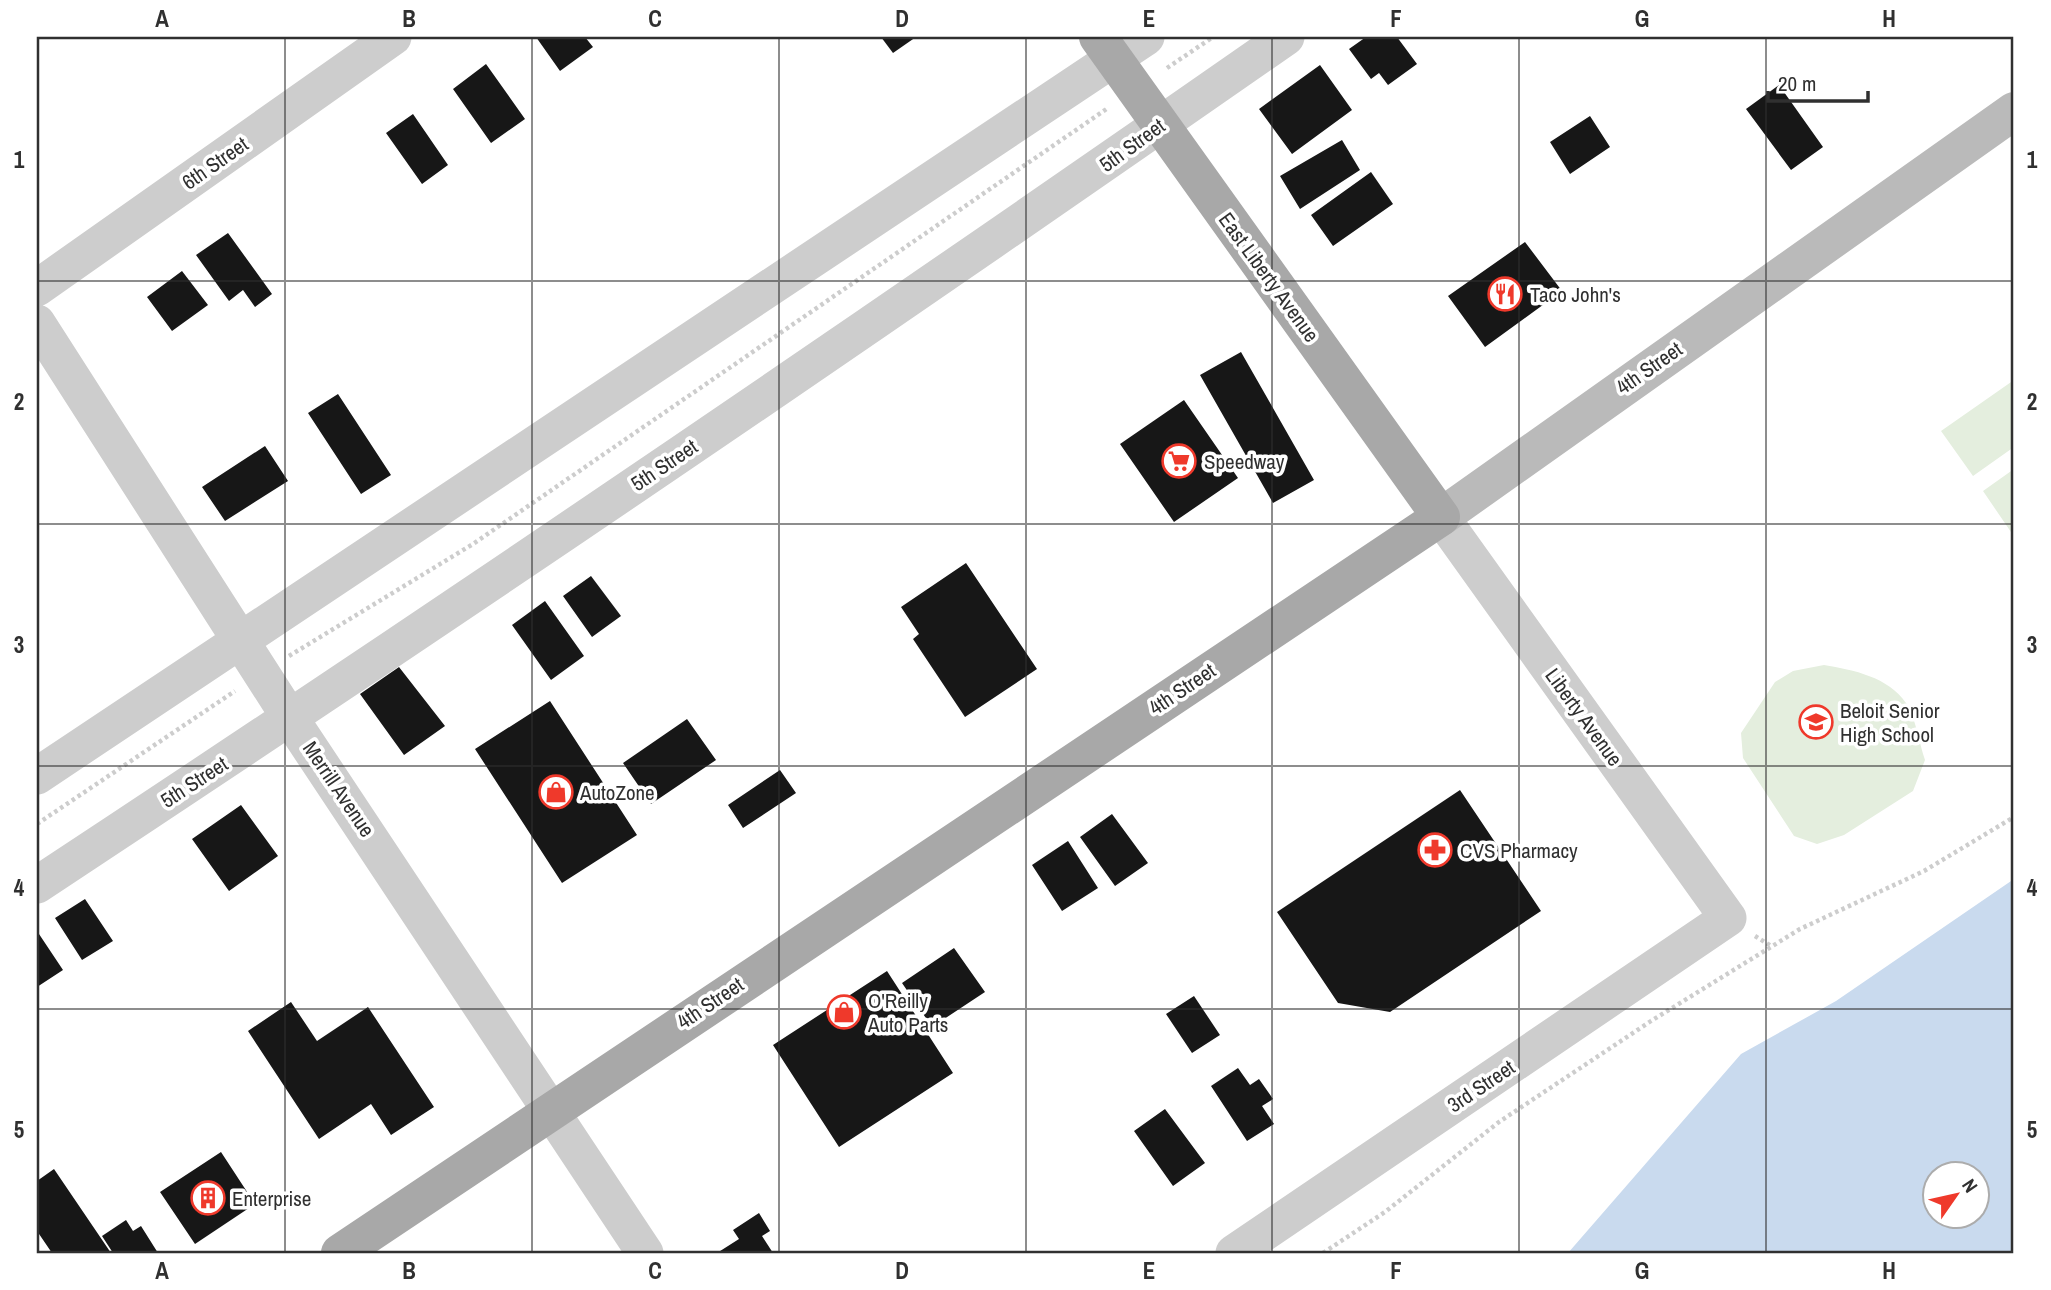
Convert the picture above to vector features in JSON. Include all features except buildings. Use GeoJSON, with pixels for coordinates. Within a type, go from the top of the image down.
{"type":"FeatureCollection","features":[{"type":"Feature","properties":{"kind":"main road","name":"East Liberty Avenue"},"geometry":{"type":"LineString","coordinates":[[1106,48],[1441,517]]}},
{"type":"Feature","properties":{"kind":"main road","name":"4th Street"},"geometry":{"type":"LineString","coordinates":[[340,1253],[1441,517]]}},
{"type":"Feature","properties":{"kind":"street","name":"6th Street"},"geometry":{"type":"LineString","coordinates":[[37,288],[393,37]]}},
{"type":"Feature","properties":{"kind":"street"},"geometry":{"type":"LineString","coordinates":[[37,776],[1106,48],[1146,37]]}},
{"type":"Feature","properties":{"kind":"street","name":"5th Street"},"geometry":{"type":"LineString","coordinates":[[37,885],[290,718],[1080,183],[1286,37]]}},
{"type":"Feature","properties":{"kind":"street","name":"4th Street"},"geometry":{"type":"LineString","coordinates":[[1441,517],[2014,111]]}},
{"type":"Feature","properties":{"kind":"street","name":"Merrill Avenue"},"geometry":{"type":"LineString","coordinates":[[37,323],[239,640],[384,855],[645,1253]]}},
{"type":"Feature","properties":{"kind":"street","name":"Liberty Avenue"},"geometry":{"type":"LineString","coordinates":[[1441,517],[1728,918]]}},
{"type":"Feature","properties":{"kind":"street","name":"3rd Street"},"geometry":{"type":"LineString","coordinates":[[1234,1253],[1728,918]]}},
{"type":"Feature","properties":{"kind":"path"},"geometry":{"type":"LineString","coordinates":[[37,824],[261,673],[473,544],[1213,37]]}},
{"type":"Feature","properties":{"kind":"path"},"geometry":{"type":"LineString","coordinates":[[1323,1253],[1385,1212],[1499,1122],[1651,1021],[1800,929],[1867,894],[1924,871],[2014,817]]}},
{"type":"Feature","properties":{"kind":"green space"},"geometry":{"type":"Polygon","coordinates":[[[2014,380],[2014,447],[1973,476],[1941,431],[2014,380]]]}},
{"type":"Feature","properties":{"kind":"green space"},"geometry":{"type":"Polygon","coordinates":[[[2014,469],[2014,534],[2013,535],[1983,491],[2014,469]]]}},
{"type":"Feature","properties":{"kind":"green space"},"geometry":{"type":"Polygon","coordinates":[[[1824,665],[1870,676],[1899,694],[1912,716],[1925,760],[1913,791],[1844,835],[1817,844],[1794,836],[1743,758],[1741,733],[1775,682],[1793,671],[1824,665]]]}},
{"type":"Feature","properties":{"kind":"water"},"geometry":{"type":"Polygon","coordinates":[[[2014,879],[2014,1253],[1568,1253],[1741,1054],[1836,1001],[2014,879]]]}},
{"type":"Feature","properties":{"kind":"place","name":"Taco John's"},"geometry":{"type":"Point","coordinates":[1505,294]}},
{"type":"Feature","properties":{"kind":"place","name":"Speedway"},"geometry":{"type":"Point","coordinates":[1179,461]}},
{"type":"Feature","properties":{"kind":"place","name":"Beloit Senior High School"},"geometry":{"type":"Point","coordinates":[1816,722]}},
{"type":"Feature","properties":{"kind":"place","name":"AutoZone"},"geometry":{"type":"Point","coordinates":[556,792]}},
{"type":"Feature","properties":{"kind":"place","name":"CVS Pharmacy"},"geometry":{"type":"Point","coordinates":[1435,850]}},
{"type":"Feature","properties":{"kind":"place","name":"O'Reilly Auto Parts"},"geometry":{"type":"Point","coordinates":[844,1012]}},
{"type":"Feature","properties":{"kind":"place","name":"Enterprise"},"geometry":{"type":"Point","coordinates":[208,1198]}}]}
